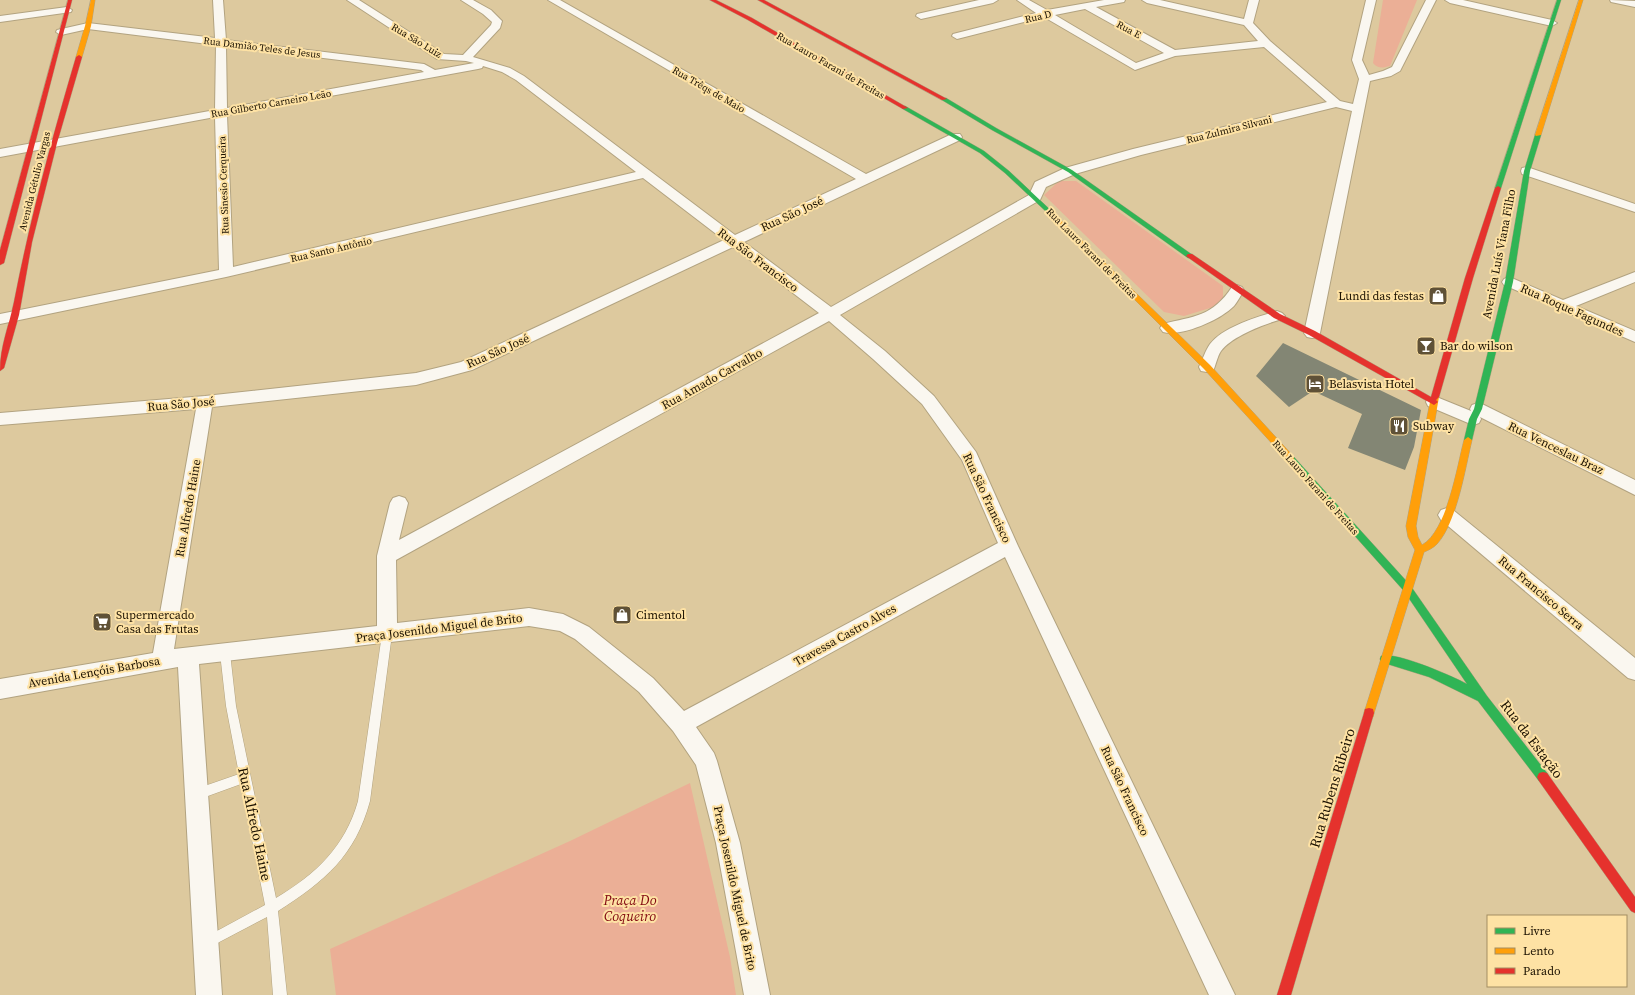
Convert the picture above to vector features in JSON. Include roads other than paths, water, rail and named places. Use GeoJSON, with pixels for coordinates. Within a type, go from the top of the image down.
{"type":"FeatureCollection","features":[{"type":"Feature","properties":{"kind":"street","name":"Avenida Gétulio Vargas"},"geometry":{"type":"LineString","coordinates":[[0,368],[15,315],[29,242],[54,143],[88,26],[93,0]]}},
{"type":"Feature","properties":{"kind":"street","name":"Rua Sinesio Cerqueira"},"geometry":{"type":"LineString","coordinates":[[218,0],[221,42],[221,112],[226,273]]}},
{"type":"Feature","properties":{"kind":"street","name":"Rua São Luiz"},"geometry":{"type":"LineString","coordinates":[[352,0],[441,57],[466,58],[489,64]]}},
{"type":"Feature","properties":{"kind":"street"},"geometry":{"type":"LineString","coordinates":[[466,0],[487,12],[498,21],[496,26],[466,58]]}},
{"type":"Feature","properties":{"kind":"street","name":"Rua Trêqs de Maio"},"geometry":{"type":"LineString","coordinates":[[553,0],[865,179]]}},
{"type":"Feature","properties":{"kind":"street","name":"Rua Lauro Farani de Freitas"},"geometry":{"type":"LineString","coordinates":[[712,0],[750,19],[982,152],[1007,172],[1035,197],[1207,367],[1407,588]]}},
{"type":"Feature","properties":{"kind":"street","name":"Rua Lauro Farani de Freitas"},"geometry":{"type":"LineString","coordinates":[[760,0],[932,92],[994,129],[1070,171],[1236,290],[1277,316],[1312,333],[1434,402],[1475,414]]}},
{"type":"Feature","properties":{"kind":"street"},"geometry":{"type":"LineString","coordinates":[[921,16],[993,0]]}},
{"type":"Feature","properties":{"kind":"street"},"geometry":{"type":"LineString","coordinates":[[1022,0],[1135,67],[1173,53],[1266,43]]}},
{"type":"Feature","properties":{"kind":"street","name":"Rua D"},"geometry":{"type":"LineString","coordinates":[[957,36],[1044,14],[1120,0]]}},
{"type":"Feature","properties":{"kind":"street"},"geometry":{"type":"LineString","coordinates":[[1147,0],[1248,23],[1266,43],[1336,104]]}},
{"type":"Feature","properties":{"kind":"street"},"geometry":{"type":"LineString","coordinates":[[1248,23],[1254,0]]}},
{"type":"Feature","properties":{"kind":"street"},"geometry":{"type":"LineString","coordinates":[[1312,333],[1365,79],[1357,60],[1371,0]]}},
{"type":"Feature","properties":{"kind":"street"},"geometry":{"type":"LineString","coordinates":[[1365,79],[1387,74],[1396,70],[1431,0]]}},
{"type":"Feature","properties":{"kind":"street"},"geometry":{"type":"LineString","coordinates":[[1450,0],[1552,23]]}},
{"type":"Feature","properties":{"kind":"street","name":"Avenida Luís Viana Filho"},"geometry":{"type":"LineString","coordinates":[[1559,0],[1468,278],[1434,402],[1411,526],[1413,537],[1420,550],[1430,545],[1437,537],[1451,506],[1509,282],[1527,171],[1581,0]]}},
{"type":"Feature","properties":{"kind":"street"},"geometry":{"type":"LineString","coordinates":[[1615,0],[1635,4]]}},
{"type":"Feature","properties":{"kind":"street","name":"Avenida Gétulio Vargas"},"geometry":{"type":"LineString","coordinates":[[0,263],[69,5]]}},
{"type":"Feature","properties":{"kind":"street"},"geometry":{"type":"LineString","coordinates":[[0,19],[69,5]]}},
{"type":"Feature","properties":{"kind":"street","name":"Rua E"},"geometry":{"type":"LineString","coordinates":[[1086,6],[1173,53]]}},
{"type":"Feature","properties":{"kind":"street","name":"Rua Damião Teles de Jesus"},"geometry":{"type":"LineString","coordinates":[[61,32],[88,26],[221,42],[429,71]]}},
{"type":"Feature","properties":{"kind":"street"},"geometry":{"type":"LineString","coordinates":[[429,71],[441,57]]}},
{"type":"Feature","properties":{"kind":"street","name":"Rua Gilberto Carneiro Leão"},"geometry":{"type":"LineString","coordinates":[[0,153],[221,112],[429,71],[489,64]]}},
{"type":"Feature","properties":{"kind":"street","name":"Rua São Francisco"},"geometry":{"type":"LineString","coordinates":[[489,64],[506,70],[520,78],[830,314],[879,355],[928,400],[970,457],[1009,546],[1222,995]]}},
{"type":"Feature","properties":{"kind":"street","name":"Rua Zulmira Silvani"},"geometry":{"type":"LineString","coordinates":[[1035,197],[1040,185],[1070,171],[1137,152],[1336,104],[1358,110]]}},
{"type":"Feature","properties":{"kind":"street","name":"Rua São José"},"geometry":{"type":"LineString","coordinates":[[0,419],[206,402],[408,380],[438,374],[466,366],[956,137]]}},
{"type":"Feature","properties":{"kind":"street"},"geometry":{"type":"LineString","coordinates":[[1527,171],[1635,208]]}},
{"type":"Feature","properties":{"kind":"street","name":"Rua Santo Antônio"},"geometry":{"type":"LineString","coordinates":[[0,319],[226,273],[645,174]]}},
{"type":"Feature","properties":{"kind":"street","name":"Rua Amado Carvalho"},"geometry":{"type":"LineString","coordinates":[[386,556],[830,314],[1035,197]]}},
{"type":"Feature","properties":{"kind":"street"},"geometry":{"type":"LineString","coordinates":[[4,248],[29,242]]}},
{"type":"Feature","properties":{"kind":"street"},"geometry":{"type":"LineString","coordinates":[[1562,306],[1635,277]]}},
{"type":"Feature","properties":{"kind":"street","name":"Rua Roque Fagundes"},"geometry":{"type":"LineString","coordinates":[[1509,282],[1635,337]]}},
{"type":"Feature","properties":{"kind":"street"},"geometry":{"type":"LineString","coordinates":[[1168,328],[1179,327],[1212,315],[1229,303],[1236,290]]}},
{"type":"Feature","properties":{"kind":"street"},"geometry":{"type":"LineString","coordinates":[[1207,367],[1216,347],[1228,338],[1260,321],[1277,316]]}},
{"type":"Feature","properties":{"kind":"street","name":"Rua Alfredo Haine"},"geometry":{"type":"LineString","coordinates":[[162,660],[206,402]]}},
{"type":"Feature","properties":{"kind":"street","name":"Rua Venceslau Braz"},"geometry":{"type":"LineString","coordinates":[[1475,414],[1635,488]]}},
{"type":"Feature","properties":{"kind":"street"},"geometry":{"type":"LineString","coordinates":[[387,634],[386,556],[399,503]]}},
{"type":"Feature","properties":{"kind":"street","name":"Rua Francisco Serra"},"geometry":{"type":"LineString","coordinates":[[1447,515],[1635,671]]}},
{"type":"Feature","properties":{"kind":"street","name":"Travessa Castro Alves"},"geometry":{"type":"LineString","coordinates":[[681,724],[1009,546]]}},
{"type":"Feature","properties":{"kind":"street"},"geometry":{"type":"LineString","coordinates":[[1407,588],[1420,550]]}},
{"type":"Feature","properties":{"kind":"street","name":"Rua Rubens Ribeiro"},"geometry":{"type":"LineString","coordinates":[[1284,995],[1407,588]]}},
{"type":"Feature","properties":{"kind":"street","name":"Rua da Estação"},"geometry":{"type":"LineString","coordinates":[[1407,588],[1483,699],[1555,793],[1635,907]]}},
{"type":"Feature","properties":{"kind":"street","name":"Praça Josenildo Miguel de Brito"},"geometry":{"type":"LineString","coordinates":[[188,656],[225,653],[529,617],[563,623],[582,633],[646,685],[681,724],[706,761],[728,843],[757,995]]}},
{"type":"Feature","properties":{"kind":"street"},"geometry":{"type":"LineString","coordinates":[[188,656],[209,995]]}},
{"type":"Feature","properties":{"kind":"street","name":"Avenida Lençóis Barbosa"},"geometry":{"type":"LineString","coordinates":[[0,689],[188,656]]}},
{"type":"Feature","properties":{"kind":"street"},"geometry":{"type":"LineString","coordinates":[[1385,660],[1408,664],[1431,672],[1457,683],[1483,699]]}},
{"type":"Feature","properties":{"kind":"lane"},"geometry":{"type":"LineString","coordinates":[[206,943],[272,908],[304,887],[330,865],[345,845],[356,825],[367,786],[387,634]]}},
{"type":"Feature","properties":{"kind":"lane","name":"Rua Alfredo Haine"},"geometry":{"type":"LineString","coordinates":[[225,653],[231,706],[272,908],[280,995]]}},
{"type":"Feature","properties":{"kind":"lane"},"geometry":{"type":"LineString","coordinates":[[197,794],[245,777]]}},
{"type":"Feature","properties":{"kind":"place","name":"Lundi das festas"},"geometry":{"type":"Point","coordinates":[1438,296]}},
{"type":"Feature","properties":{"kind":"place","name":"Bar do wilson"},"geometry":{"type":"Point","coordinates":[1426,346]}},
{"type":"Feature","properties":{"kind":"place","name":"Belasvista Hotel"},"geometry":{"type":"Point","coordinates":[1315,384]}},
{"type":"Feature","properties":{"kind":"place","name":"Subway"},"geometry":{"type":"Point","coordinates":[1399,426]}},
{"type":"Feature","properties":{"kind":"place","name":"Cimentol"},"geometry":{"type":"Point","coordinates":[622,615]}},
{"type":"Feature","properties":{"kind":"place","name":"Supermercado Casa das Frutas"},"geometry":{"type":"Point","coordinates":[102,622]}},
{"type":"Feature","properties":{"kind":"park label","name":"Praça Do Coqueiro"},"geometry":{"type":"Point","coordinates":[630,908]}}]}
